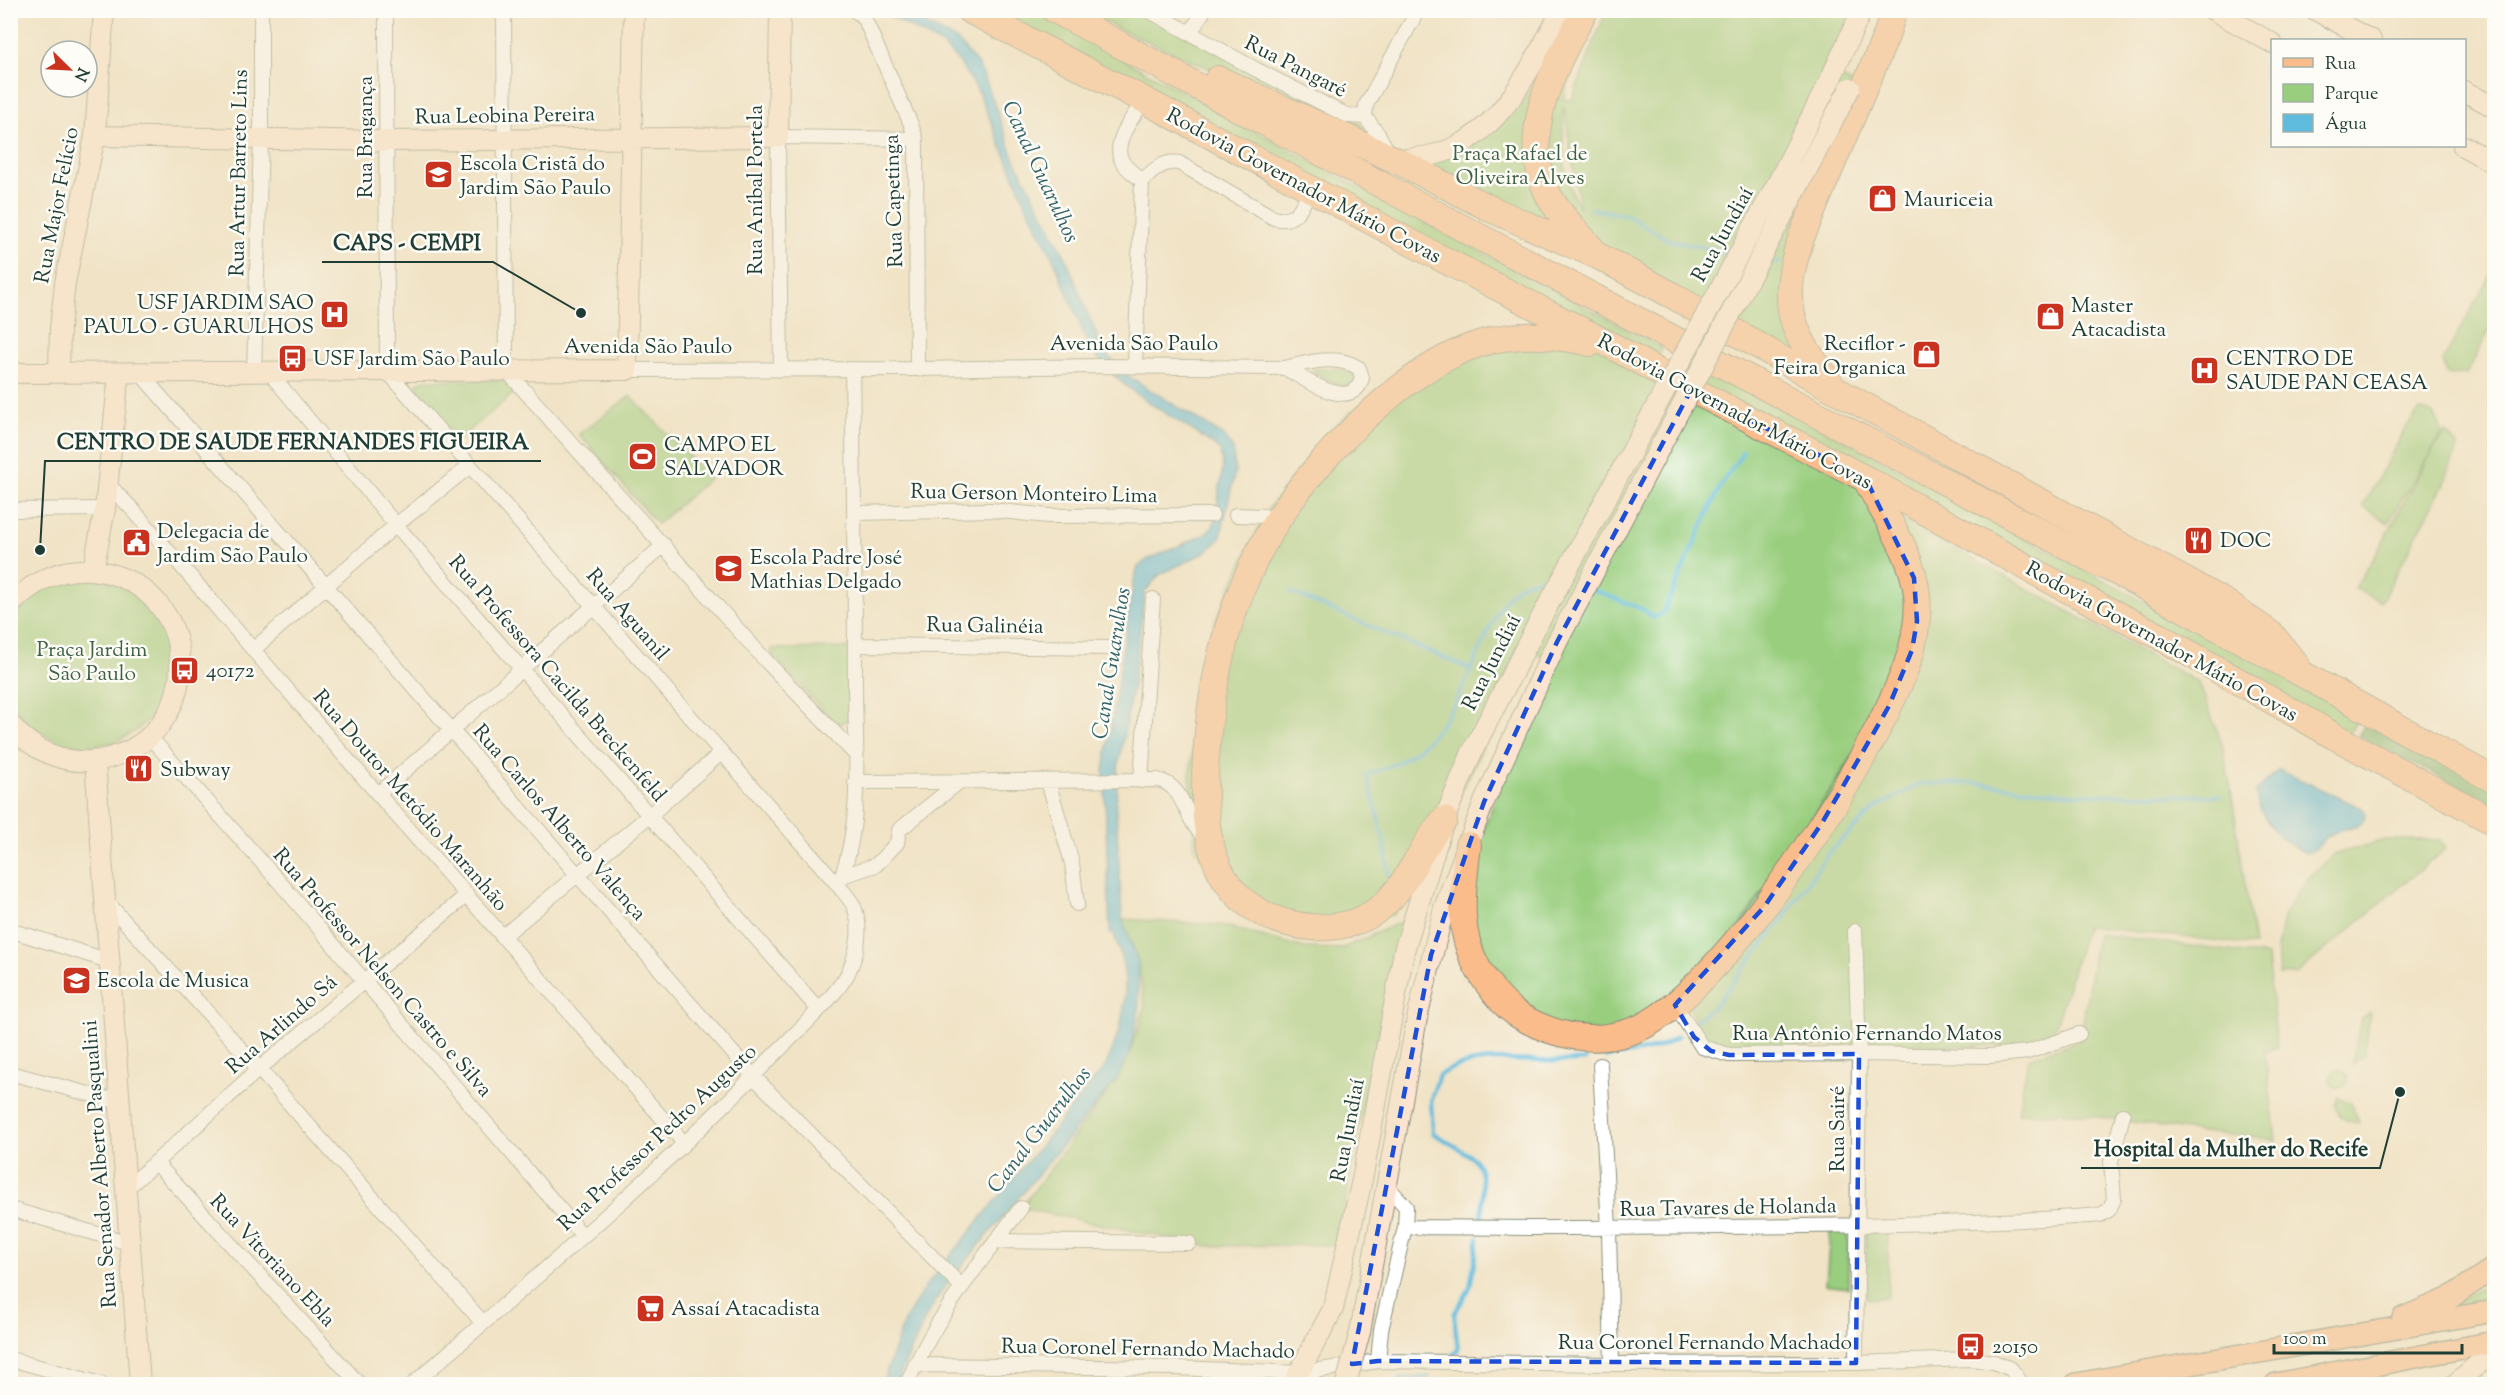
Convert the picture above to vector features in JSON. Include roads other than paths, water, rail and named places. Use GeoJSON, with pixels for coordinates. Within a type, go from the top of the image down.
{"type":"FeatureCollection","features":[{"type":"Feature","properties":{"kind":"highway","name":"Rodovia Governador Mário Covas"},"geometry":{"type":"LineString","coordinates":[[969,10],[1616,348],[1671,380],[1866,479],[2070,591],[2159,636],[2491,822]]}},
{"type":"Feature","properties":{"kind":"highway"},"geometry":{"type":"LineString","coordinates":[[1585,10],[1543,97],[1537,138],[1541,175],[1548,195],[1565,220],[1598,256]]}},
{"type":"Feature","properties":{"kind":"highway"},"geometry":{"type":"LineString","coordinates":[[1838,391],[1801,342],[1793,322],[1789,302],[1792,268],[1812,211],[1886,36],[1893,10]]}},
{"type":"Feature","properties":{"kind":"highway","name":"Rodovia Governador Mário Covas"},"geometry":{"type":"LineString","coordinates":[[1060,13],[1419,205],[2141,585],[2494,780]]}},
{"type":"Feature","properties":{"kind":"highway"},"geometry":{"type":"LineString","coordinates":[[1060,13],[1176,60],[1394,159],[1491,209],[1598,256],[1670,294],[1838,391],[2226,603],[2271,635],[2312,681]]}},
{"type":"Feature","properties":{"kind":"highway"},"geometry":{"type":"LineString","coordinates":[[1444,820],[1403,882],[1386,903],[1368,916],[1339,926],[1327,928],[1286,923],[1253,908],[1226,882],[1212,855],[1208,839],[1205,766],[1216,672],[1233,611],[1253,565],[1278,519],[1321,463],[1361,422],[1412,380],[1458,351],[1494,340],[1528,336],[1574,339],[1616,348]]}},
{"type":"Feature","properties":{"kind":"highway"},"geometry":{"type":"LineString","coordinates":[[1468,845],[1462,905],[1463,930],[1478,971],[1497,997],[1512,1011],[1560,1034],[1599,1038],[1632,1032],[1655,1020],[1675,1005],[1707,974],[1764,907],[1822,823],[1889,706],[1912,650],[1917,621],[1917,594],[1914,578],[1907,555],[1866,479]]}},
{"type":"Feature","properties":{"kind":"highway"},"geometry":{"type":"LineString","coordinates":[[2429,746],[2494,767]]}},
{"type":"Feature","properties":{"kind":"main road","name":"Rua Major Felício"},"geometry":{"type":"LineString","coordinates":[[59,373],[64,283],[95,136],[104,10]]}},
{"type":"Feature","properties":{"kind":"main road"},"geometry":{"type":"LineString","coordinates":[[627,370],[634,10]]}},
{"type":"Feature","properties":{"kind":"main road","name":"Rua Aníbal Portela"},"geometry":{"type":"LineString","coordinates":[[778,137],[780,10]]}},
{"type":"Feature","properties":{"kind":"main road"},"geometry":{"type":"LineString","coordinates":[[1394,159],[1427,157],[1451,149],[1486,126],[1526,75],[1563,10]]}},
{"type":"Feature","properties":{"kind":"main road","name":"Rua Jundiaí"},"geometry":{"type":"LineString","coordinates":[[1297,1379],[1333,1309],[1363,1175],[1404,951],[1444,820],[1472,752],[1534,631],[1778,182],[1831,78],[1862,10]]}},
{"type":"Feature","properties":{"kind":"main road","name":"Rua Jundiaí"},"geometry":{"type":"LineString","coordinates":[[1346,1384],[1360,1332],[1431,955],[1443,908],[1484,802],[1557,642],[1893,10]]}},
{"type":"Feature","properties":{"kind":"main road"},"geometry":{"type":"LineString","coordinates":[[2213,10],[2271,42]]}},
{"type":"Feature","properties":{"kind":"main road"},"geometry":{"type":"LineString","coordinates":[[2315,10],[2369,39]]}},
{"type":"Feature","properties":{"kind":"main road"},"geometry":{"type":"LineString","coordinates":[[2466,92],[2494,107]]}},
{"type":"Feature","properties":{"kind":"main road","name":"Rua Leobina Pereira"},"geometry":{"type":"LineString","coordinates":[[95,136],[261,137],[386,141],[778,137]]}},
{"type":"Feature","properties":{"kind":"main road"},"geometry":{"type":"LineString","coordinates":[[2465,147],[2494,163]]}},
{"type":"Feature","properties":{"kind":"main road","name":"Avenida São Paulo"},"geometry":{"type":"LineString","coordinates":[[10,373],[627,370]]}},
{"type":"Feature","properties":{"kind":"main road"},"geometry":{"type":"LineString","coordinates":[[93,570],[105,509],[119,373]]}},
{"type":"Feature","properties":{"kind":"main road"},"geometry":{"type":"LineString","coordinates":[[10,605],[27,589],[52,575],[93,570],[123,576],[142,587],[157,602],[174,630],[180,657],[178,686],[166,718],[149,736],[124,753],[95,761],[65,759],[37,749],[13,734]]}},
{"type":"Feature","properties":{"kind":"main road","name":"Rua Senador Alberto Pasqualini"},"geometry":{"type":"LineString","coordinates":[[95,761],[140,1384]]}},
{"type":"Feature","properties":{"kind":"main road"},"geometry":{"type":"LineString","coordinates":[[2356,1334],[2448,1299],[2494,1268]]}},
{"type":"Feature","properties":{"kind":"main road"},"geometry":{"type":"LineString","coordinates":[[2076,1384],[2490,1312]]}},
{"type":"Feature","properties":{"kind":"main road"},"geometry":{"type":"LineString","coordinates":[[2276,1384],[2494,1342]]}},
{"type":"Feature","properties":{"kind":"main road"},"geometry":{"type":"LineString","coordinates":[[2461,1383],[2477,1365],[2494,1354]]}},
{"type":"Feature","properties":{"kind":"street","name":"Rua Artur Barreto Lins"},"geometry":{"type":"LineString","coordinates":[[261,10],[262,372]]}},
{"type":"Feature","properties":{"kind":"street","name":"Rua Bragança"},"geometry":{"type":"LineString","coordinates":[[386,10],[387,371]]}},
{"type":"Feature","properties":{"kind":"street"},"geometry":{"type":"LineString","coordinates":[[504,10],[506,370],[767,662],[855,754]]}},
{"type":"Feature","properties":{"kind":"street","name":"Rua Capetinga"},"geometry":{"type":"LineString","coordinates":[[854,10],[866,22],[916,139],[917,369]]}},
{"type":"Feature","properties":{"kind":"street","name":"Rua Pangaré"},"geometry":{"type":"LineString","coordinates":[[1148,10],[1340,112],[1349,116],[1365,117]]}},
{"type":"Feature","properties":{"kind":"street"},"geometry":{"type":"LineString","coordinates":[[1190,34],[1204,10]]}},
{"type":"Feature","properties":{"kind":"street"},"geometry":{"type":"LineString","coordinates":[[1394,159],[1365,117],[1370,96],[1418,10]]}},
{"type":"Feature","properties":{"kind":"street"},"geometry":{"type":"LineString","coordinates":[[1142,181],[1122,161],[1119,152],[1126,129],[1144,100]]}},
{"type":"Feature","properties":{"kind":"street","name":"Rua Leobina Pereira"},"geometry":{"type":"LineString","coordinates":[[778,137],[916,139]]}},
{"type":"Feature","properties":{"kind":"street","name":"Rua Aníbal Portela"},"geometry":{"type":"LineString","coordinates":[[778,137],[781,369]]}},
{"type":"Feature","properties":{"kind":"street"},"geometry":{"type":"LineString","coordinates":[[1135,366],[1142,181],[1155,168],[1167,163],[1179,163],[1274,218],[1284,221],[1292,218],[1298,212],[1311,190]]}},
{"type":"Feature","properties":{"kind":"street","name":"Avenida São Paulo"},"geometry":{"type":"LineString","coordinates":[[627,370],[1100,366],[1285,368],[1310,362],[1344,361],[1359,368],[1362,378],[1356,390],[1337,394],[1285,368]]}},
{"type":"Feature","properties":{"kind":"street"},"geometry":{"type":"LineString","coordinates":[[840,880],[848,858],[854,814],[855,782],[855,513],[852,369]]}},
{"type":"Feature","properties":{"kind":"street","name":"Rua Aguanil"},"geometry":{"type":"LineString","coordinates":[[387,371],[721,753],[840,880]]}},
{"type":"Feature","properties":{"kind":"street","name":"Rua Professora Cacilda Breckenfeld"},"geometry":{"type":"LineString","coordinates":[[262,372],[819,1009]]}},
{"type":"Feature","properties":{"kind":"street","name":"Rua Carlos Alberto Valença"},"geometry":{"type":"LineString","coordinates":[[140,373],[753,1076],[958,1284]]}},
{"type":"Feature","properties":{"kind":"street"},"geometry":{"type":"LineString","coordinates":[[254,649],[396,525],[470,466]]}},
{"type":"Feature","properties":{"kind":"street","name":"Rua Doutor Metódio Maranhão"},"geometry":{"type":"LineString","coordinates":[[108,484],[134,511],[502,937],[684,1143]]}},
{"type":"Feature","properties":{"kind":"street"},"geometry":{"type":"LineString","coordinates":[[10,510],[105,509]]}},
{"type":"Feature","properties":{"kind":"street","name":"Rua Gerson Monteiro Lima"},"geometry":{"type":"LineString","coordinates":[[855,513],[991,510],[1048,516],[1212,516]]}},
{"type":"Feature","properties":{"kind":"street"},"geometry":{"type":"LineString","coordinates":[[1236,515],[1278,519]]}},
{"type":"Feature","properties":{"kind":"street"},"geometry":{"type":"LineString","coordinates":[[378,794],[664,545]]}},
{"type":"Feature","properties":{"kind":"street"},"geometry":{"type":"LineString","coordinates":[[1141,781],[1153,599]]}},
{"type":"Feature","properties":{"kind":"street","name":"Rua Galinéia"},"geometry":{"type":"LineString","coordinates":[[855,645],[1114,648]]}},
{"type":"Feature","properties":{"kind":"street","name":"Rua Professor Nelson Castro e Silva"},"geometry":{"type":"LineString","coordinates":[[149,736],[282,885],[583,1236]]}},
{"type":"Feature","properties":{"kind":"street"},"geometry":{"type":"LineString","coordinates":[[502,937],[721,753]]}},
{"type":"Feature","properties":{"kind":"street"},"geometry":{"type":"LineString","coordinates":[[855,782],[1158,780],[1170,784],[1180,795],[1192,824],[1199,834],[1208,839]]}},
{"type":"Feature","properties":{"kind":"street"},"geometry":{"type":"LineString","coordinates":[[1048,781],[1072,863],[1077,904]]}},
{"type":"Feature","properties":{"kind":"street"},"geometry":{"type":"LineString","coordinates":[[840,880],[876,865],[897,843],[899,830],[959,782]]}},
{"type":"Feature","properties":{"kind":"street","name":"Rua Professor Pedro Augusto"},"geometry":{"type":"LineString","coordinates":[[413,1384],[583,1236],[684,1143],[819,1009],[847,976],[858,943],[858,926],[854,907],[840,880]]}},
{"type":"Feature","properties":{"kind":"street","name":"Rua Arlindo Sá"},"geometry":{"type":"LineString","coordinates":[[126,1189],[362,980],[467,895]]}},
{"type":"Feature","properties":{"kind":"street"},"geometry":{"type":"LineString","coordinates":[[105,900],[260,1069],[483,1323]]}},
{"type":"Feature","properties":{"kind":"street"},"geometry":{"type":"LineString","coordinates":[[10,930],[109,961]]}},
{"type":"Feature","properties":{"kind":"street","name":"Rua Sairé"},"geometry":{"type":"LineString","coordinates":[[1855,931],[1859,1054],[1856,1363]]}},
{"type":"Feature","properties":{"kind":"street","name":"Rua Antônio Fernando Matos"},"geometry":{"type":"LineString","coordinates":[[1675,1005],[1702,1047],[1729,1055],[1990,1056],[2028,1052],[2079,1034]]}},
{"type":"Feature","properties":{"kind":"street"},"geometry":{"type":"LineString","coordinates":[[1600,1065],[1609,1229],[1612,1364]]}},
{"type":"Feature","properties":{"kind":"street"},"geometry":{"type":"LineString","coordinates":[[10,1073],[119,1102]]}},
{"type":"Feature","properties":{"kind":"street","name":"Rua Tavares de Holanda"},"geometry":{"type":"LineString","coordinates":[[1406,1227],[1609,1229],[1858,1226],[1997,1222],[2100,1215],[2109,1210],[2114,1199],[2111,1162],[2123,1115]]}},
{"type":"Feature","properties":{"kind":"street","name":"Rua Vitoriano Ebla"},"geometry":{"type":"LineString","coordinates":[[156,1163],[359,1384]]}},
{"type":"Feature","properties":{"kind":"street"},"geometry":{"type":"LineString","coordinates":[[1378,1361],[1381,1330],[1406,1227],[1406,1207],[1387,1186]]}},
{"type":"Feature","properties":{"kind":"street"},"geometry":{"type":"LineString","coordinates":[[907,1384],[958,1284],[996,1241],[1021,1208]]}},
{"type":"Feature","properties":{"kind":"street"},"geometry":{"type":"LineString","coordinates":[[10,1209],[129,1243]]}},
{"type":"Feature","properties":{"kind":"street"},"geometry":{"type":"LineString","coordinates":[[996,1241],[1189,1244]]}},
{"type":"Feature","properties":{"kind":"street"},"geometry":{"type":"LineString","coordinates":[[10,1359],[101,1384]]}},
{"type":"Feature","properties":{"kind":"street","name":"Rua Coronel Fernando Machado"},"geometry":{"type":"LineString","coordinates":[[915,1365],[1176,1368],[1297,1379],[1378,1361],[1612,1364],[1856,1363],[1971,1359],[1994,1362],[2011,1369],[2022,1384]]}},
{"type":"Feature","properties":{"kind":"water"},"geometry":{"type":"Polygon","coordinates":[[[881,11],[921,11],[922,22],[958,41],[978,65],[1014,158],[1065,256],[1102,349],[1125,374],[1224,436],[1233,449],[1235,472],[1220,539],[1204,553],[1159,575],[1145,592],[1133,684],[1118,768],[1116,808],[1122,919],[1138,961],[1139,1010],[1129,1055],[1117,1079],[944,1288],[927,1315],[896,1384],[882,1384],[904,1322],[925,1287],[1105,1067],[1115,1043],[1124,1005],[1125,978],[1114,933],[1110,933],[1104,770],[1134,580],[1138,567],[1147,560],[1204,535],[1214,525],[1223,467],[1220,450],[1149,403],[1115,377],[1088,344],[1053,258],[1027,207],[977,89],[944,46],[881,11]]]}},
{"type":"Feature","properties":{"kind":"water"},"geometry":{"type":"Polygon","coordinates":[[[2279,770],[2362,808],[2366,815],[2360,824],[2333,833],[2312,851],[2306,853],[2296,848],[2280,836],[2267,821],[2255,792],[2279,770]]]}},
{"type":"Feature","properties":{"kind":"waterway"},"geometry":{"type":"LineString","coordinates":[[1590,209],[1627,215],[1668,240],[1732,253]]}},
{"type":"Feature","properties":{"kind":"waterway"},"geometry":{"type":"LineString","coordinates":[[1766,260],[1780,263]]}},
{"type":"Feature","properties":{"kind":"waterway"},"geometry":{"type":"LineString","coordinates":[[1591,589],[1644,610],[1653,618],[1663,613],[1721,485],[1743,452]]}},
{"type":"Feature","properties":{"kind":"waterway"},"geometry":{"type":"LineString","coordinates":[[1390,880],[1383,836],[1367,774],[1393,765],[1414,752],[1432,736],[1458,696],[1504,601],[1518,586],[1556,576]]}},
{"type":"Feature","properties":{"kind":"waterway"},"geometry":{"type":"LineString","coordinates":[[1290,592],[1470,669]]}},
{"type":"Feature","properties":{"kind":"waterway"},"geometry":{"type":"LineString","coordinates":[[1693,1023],[1716,1004],[1781,921],[1829,852],[1877,807],[1920,784],[1975,783],[2073,794],[2220,796]]}},
{"type":"Feature","properties":{"kind":"waterway"},"geometry":{"type":"LineString","coordinates":[[1606,1057],[1653,1049],[1677,1037]]}},
{"type":"Feature","properties":{"kind":"waterway"},"geometry":{"type":"LineString","coordinates":[[1480,1225],[1482,1184],[1477,1163],[1463,1151],[1433,1133],[1431,1099],[1439,1075],[1456,1067],[1492,1060],[1549,1062],[1586,1060]]}},
{"type":"Feature","properties":{"kind":"waterway"},"geometry":{"type":"LineString","coordinates":[[1453,1354],[1458,1350],[1454,1314],[1470,1288],[1478,1238]]}},
{"type":"Feature","properties":{"kind":"waterway"},"geometry":{"type":"LineString","coordinates":[[1400,1384],[1399,1379],[1429,1377]]}},
{"type":"Feature","properties":{"kind":"place","name":"Escola Cristã do Jardim São Paulo"},"geometry":{"type":"Point","coordinates":[439,175]}},
{"type":"Feature","properties":{"kind":"place","name":"Mauriceia"},"geometry":{"type":"Point","coordinates":[1883,199]}},
{"type":"Feature","properties":{"kind":"place","name":"CAPS - CEMPI"},"geometry":{"type":"Point","coordinates":[581,313]}},
{"type":"Feature","properties":{"kind":"place","name":"USF JARDIM SAO PAULO - GUARULHOS"},"geometry":{"type":"Point","coordinates":[335,314]}},
{"type":"Feature","properties":{"kind":"place","name":"Master Atacadista"},"geometry":{"type":"Point","coordinates":[2050,317]}},
{"type":"Feature","properties":{"kind":"place","name":"Reciflor - Feira Organica"},"geometry":{"type":"Point","coordinates":[1927,355]}},
{"type":"Feature","properties":{"kind":"place","name":"USF Jardim São Paulo"},"geometry":{"type":"Point","coordinates":[292,358]}},
{"type":"Feature","properties":{"kind":"place","name":"CENTRO DE SAUDE PAN CEASA"},"geometry":{"type":"Point","coordinates":[2205,370]}},
{"type":"Feature","properties":{"kind":"place","name":"CAMPO EL SALVADOR"},"geometry":{"type":"Point","coordinates":[643,456]}},
{"type":"Feature","properties":{"kind":"place","name":"DOC"},"geometry":{"type":"Point","coordinates":[2199,540]}},
{"type":"Feature","properties":{"kind":"place","name":"Delegacia de Jardim São Paulo"},"geometry":{"type":"Point","coordinates":[136,543]}},
{"type":"Feature","properties":{"kind":"place","name":"CENTRO DE SAUDE FERNANDES FIGUEIRA"},"geometry":{"type":"Point","coordinates":[40,550]}},
{"type":"Feature","properties":{"kind":"place","name":"Escola Padre José Mathias Delgado"},"geometry":{"type":"Point","coordinates":[729,569]}},
{"type":"Feature","properties":{"kind":"place","name":"40172"},"geometry":{"type":"Point","coordinates":[185,670]}},
{"type":"Feature","properties":{"kind":"place","name":"Subway"},"geometry":{"type":"Point","coordinates":[139,769]}},
{"type":"Feature","properties":{"kind":"place","name":"Escola de Musica"},"geometry":{"type":"Point","coordinates":[76,980]}},
{"type":"Feature","properties":{"kind":"place","name":"Hospital da Mulher do Recife"},"geometry":{"type":"Point","coordinates":[2400,1092]}},
{"type":"Feature","properties":{"kind":"place","name":"Assaí Atacadista"},"geometry":{"type":"Point","coordinates":[650,1308]}},
{"type":"Feature","properties":{"kind":"place","name":"20150"},"geometry":{"type":"Point","coordinates":[1971,1346]}},
{"type":"Feature","properties":{"kind":"park label","name":"Praça Rafael de Oliveira Alves"},"geometry":{"type":"Point","coordinates":[1520,165]}},
{"type":"Feature","properties":{"kind":"park label","name":"Praça Jardim São Paulo"},"geometry":{"type":"Point","coordinates":[92,661]}},
{"type":"Feature","properties":{"kind":"water label","name":"Canal Guarulhos"},"geometry":{"type":"Point","coordinates":[1042,171]}},
{"type":"Feature","properties":{"kind":"water label","name":"Canal Guarulhos"},"geometry":{"type":"Point","coordinates":[1110,663]}},
{"type":"Feature","properties":{"kind":"water label","name":"Canal Guarulhos"},"geometry":{"type":"Point","coordinates":[1038,1129]}}]}
